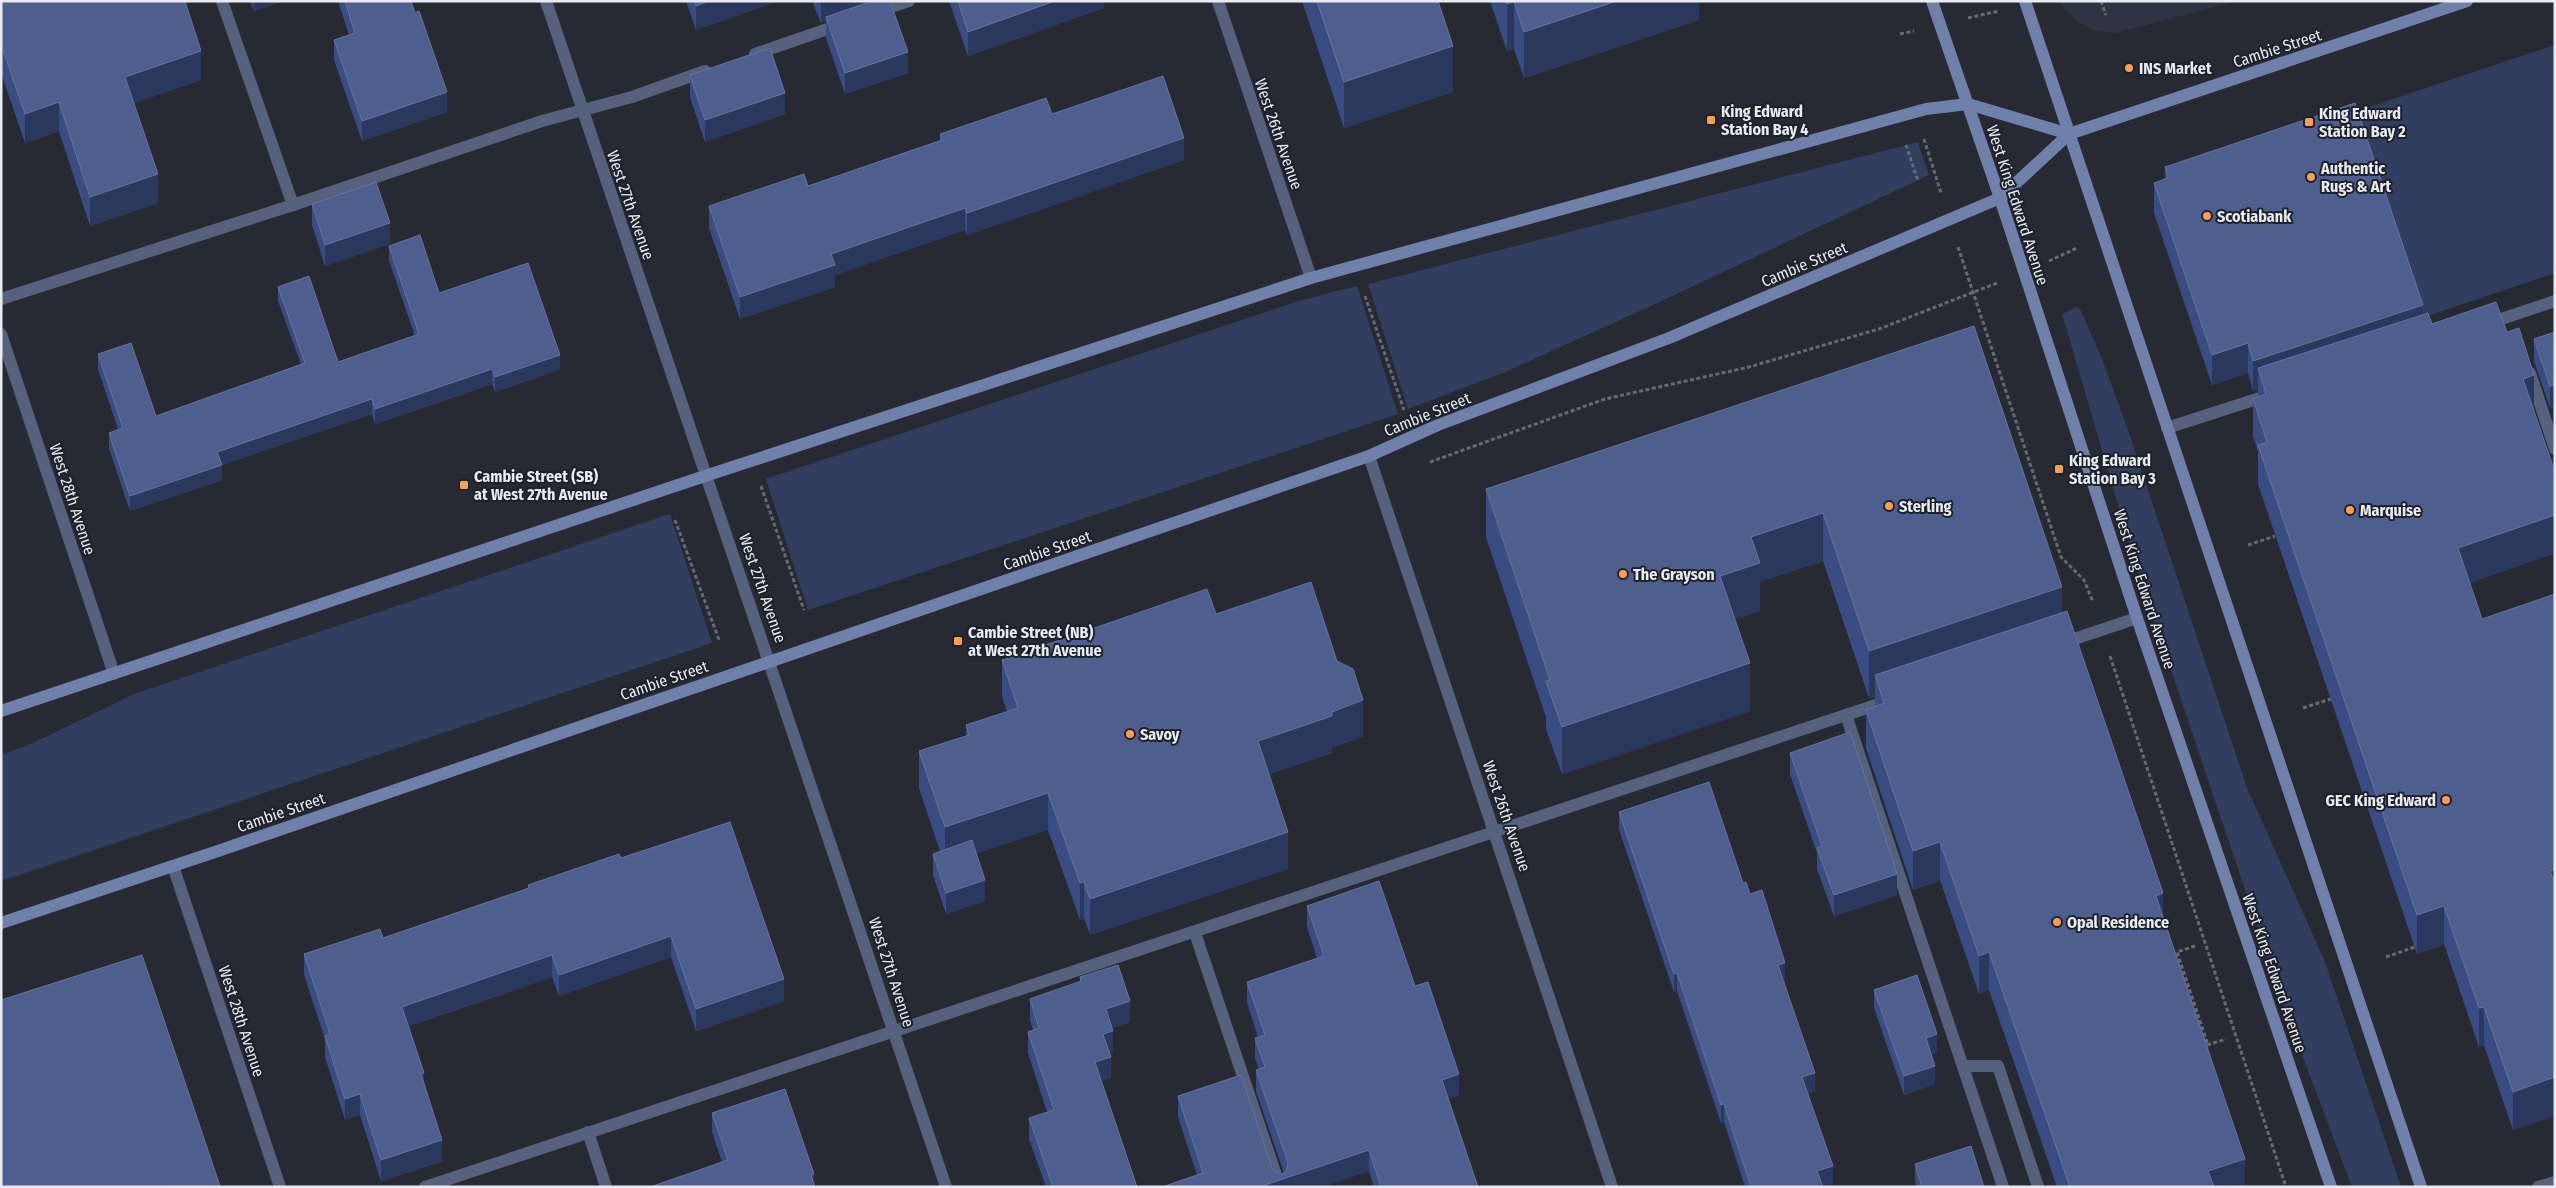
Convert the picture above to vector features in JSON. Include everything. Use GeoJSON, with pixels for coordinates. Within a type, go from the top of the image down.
{"type":"FeatureCollection","features":[{"type":"Feature","properties":{"kind":"main road","name":"West King Edward Avenue"},"geometry":{"type":"LineString","coordinates":[[1932,1],[2000,198],[2137,618],[2331,1187]]}},
{"type":"Feature","properties":{"kind":"main road","name":"Cambie Street"},"geometry":{"type":"LineString","coordinates":[[1,923],[771,662],[1369,456],[1438,425],[1669,338],[2000,198],[2069,134],[2467,1]]}},
{"type":"Feature","properties":{"kind":"main road"},"geometry":{"type":"LineString","coordinates":[[2025,3],[2421,1187]]}},
{"type":"Feature","properties":{"kind":"main road"},"geometry":{"type":"LineString","coordinates":[[1,711],[708,475],[1311,278],[1903,114],[1968,104],[2069,134]]}},
{"type":"Feature","properties":{"kind":"street"},"geometry":{"type":"LineString","coordinates":[[222,1],[293,205]]}},
{"type":"Feature","properties":{"kind":"street","name":"West 27th Avenue"},"geometry":{"type":"LineString","coordinates":[[546,1],[679,399],[708,475],[946,1187]]}},
{"type":"Feature","properties":{"kind":"street"},"geometry":{"type":"LineString","coordinates":[[743,58],[859,18],[881,6],[909,1]]}},
{"type":"Feature","properties":{"kind":"street","name":"West 26th Avenue"},"geometry":{"type":"LineString","coordinates":[[1218,1],[1311,278]]}},
{"type":"Feature","properties":{"kind":"street"},"geometry":{"type":"LineString","coordinates":[[1,299],[582,109],[632,97],[715,68]]}},
{"type":"Feature","properties":{"kind":"street"},"geometry":{"type":"LineString","coordinates":[[2474,328],[2512,320],[2555,301]]}},
{"type":"Feature","properties":{"kind":"street","name":"West 28th Avenue"},"geometry":{"type":"LineString","coordinates":[[1,334],[114,674]]}},
{"type":"Feature","properties":{"kind":"street"},"geometry":{"type":"LineString","coordinates":[[2526,360],[2555,449]]}},
{"type":"Feature","properties":{"kind":"street"},"geometry":{"type":"LineString","coordinates":[[2167,428],[2279,392]]}},
{"type":"Feature","properties":{"kind":"street","name":"West 26th Avenue"},"geometry":{"type":"LineString","coordinates":[[1369,456],[1496,832],[1612,1187]]}},
{"type":"Feature","properties":{"kind":"street"},"geometry":{"type":"LineString","coordinates":[[2046,648],[2137,618]]}},
{"type":"Feature","properties":{"kind":"street"},"geometry":{"type":"LineString","coordinates":[[425,1187],[1907,695]]}},
{"type":"Feature","properties":{"kind":"street"},"geometry":{"type":"LineString","coordinates":[[1846,715],[2003,1187]]}},
{"type":"Feature","properties":{"kind":"street","name":"West 28th Avenue"},"geometry":{"type":"LineString","coordinates":[[173,866],[280,1187]]}},
{"type":"Feature","properties":{"kind":"street"},"geometry":{"type":"LineString","coordinates":[[1195,932],[1280,1187]]}},
{"type":"Feature","properties":{"kind":"street"},"geometry":{"type":"LineString","coordinates":[[1963,1066],[1998,1066],[2038,1187]]}},
{"type":"Feature","properties":{"kind":"street"},"geometry":{"type":"LineString","coordinates":[[588,1132],[606,1187]]}},
{"type":"Feature","properties":{"kind":"street"},"geometry":{"type":"LineString","coordinates":[[2538,1187],[2555,1182]]}},
{"type":"Feature","properties":{"kind":"path"},"geometry":{"type":"LineString","coordinates":[[2101,1],[2106,15]]}},
{"type":"Feature","properties":{"kind":"path"},"geometry":{"type":"LineString","coordinates":[[1900,34],[2025,3]]}},
{"type":"Feature","properties":{"kind":"path"},"geometry":{"type":"LineString","coordinates":[[1924,140],[1935,172]]}},
{"type":"Feature","properties":{"kind":"path"},"geometry":{"type":"LineString","coordinates":[[1906,145],[1918,181]]}},
{"type":"Feature","properties":{"kind":"path"},"geometry":{"type":"LineString","coordinates":[[1434,461],[1605,398],[1749,367],[1879,330],[2004,281],[2103,237]]}},
{"type":"Feature","properties":{"kind":"path"},"geometry":{"type":"LineString","coordinates":[[1966,269],[2062,557],[2084,580],[2095,608]]}},
{"type":"Feature","properties":{"kind":"path"},"geometry":{"type":"LineString","coordinates":[[1365,296],[1405,413]]}},
{"type":"Feature","properties":{"kind":"path"},"geometry":{"type":"LineString","coordinates":[[760,483],[804,610]]}},
{"type":"Feature","properties":{"kind":"path"},"geometry":{"type":"LineString","coordinates":[[675,520],[719,640]]}},
{"type":"Feature","properties":{"kind":"path"},"geometry":{"type":"LineString","coordinates":[[2248,545],[2275,536]]}},
{"type":"Feature","properties":{"kind":"path"},"geometry":{"type":"LineString","coordinates":[[2108,651],[2286,1187]]}},
{"type":"Feature","properties":{"kind":"path"},"geometry":{"type":"LineString","coordinates":[[2303,708],[2336,698]]}},
{"type":"Feature","properties":{"kind":"path"},"geometry":{"type":"LineString","coordinates":[[2195,946],[2177,952],[2208,1045]]}},
{"type":"Feature","properties":{"kind":"path"},"geometry":{"type":"LineString","coordinates":[[2386,957],[2415,947]]}},
{"type":"Feature","properties":{"kind":"path"},"geometry":{"type":"LineString","coordinates":[[2202,1047],[2226,1039]]}},
{"type":"Feature","properties":{"kind":"shaded area"},"geometry":{"type":"Polygon","coordinates":[[[2058,1],[2237,1],[2116,33],[2096,31],[2075,20],[2058,1]]]}},
{"type":"Feature","properties":{"kind":"shaded area"},"geometry":{"type":"Polygon","coordinates":[[[2555,45],[2555,273],[2421,318],[2352,113],[2555,45]]]}},
{"type":"Feature","properties":{"kind":"shaded area"},"geometry":{"type":"Polygon","coordinates":[[[1918,142],[1929,175],[1653,305],[1505,372],[1408,409],[1368,284],[1918,142]]]}},
{"type":"Feature","properties":{"kind":"shaded area"},"geometry":{"type":"Polygon","coordinates":[[[1357,286],[1398,414],[808,610],[766,479],[1302,300],[1357,286]]]}},
{"type":"Feature","properties":{"kind":"shaded area"},"geometry":{"type":"Polygon","coordinates":[[[2077,307],[2081,311],[2102,359],[2128,430],[2247,788],[2325,962],[2401,1187],[2352,1187],[2289,1020],[2136,566],[2062,314],[2077,307]]]}},
{"type":"Feature","properties":{"kind":"shaded area"},"geometry":{"type":"Polygon","coordinates":[[[670,514],[712,643],[1,881],[1,755],[33,743],[134,694],[670,514]]]}},
{"type":"Feature","properties":{"kind":"building"},"geometry":{"type":"Polygon","coordinates":[[[1,1],[185,1],[201,51],[125,77],[158,174],[90,197],[59,102],[25,114],[1,44],[1,1]]]}},
{"type":"Feature","properties":{"kind":"building"},"geometry":{"type":"Polygon","coordinates":[[[345,1],[411,1],[415,13],[419,11],[447,92],[362,121],[334,40],[355,33],[345,1]]]}},
{"type":"Feature","properties":{"kind":"building"},"geometry":{"type":"Polygon","coordinates":[[[694,1],[709,1],[696,6],[694,1]]]}},
{"type":"Feature","properties":{"kind":"building"},"geometry":{"type":"Polygon","coordinates":[[[872,1],[890,1],[908,52],[845,73],[826,17],[872,1]]]}},
{"type":"Feature","properties":{"kind":"building"},"geometry":{"type":"Polygon","coordinates":[[[958,1],[1055,1],[968,32],[958,1]]]}},
{"type":"Feature","properties":{"kind":"building"},"geometry":{"type":"Polygon","coordinates":[[[1317,1],[1438,1],[1453,46],[1344,82],[1317,1]]]}},
{"type":"Feature","properties":{"kind":"building"},"geometry":{"type":"Polygon","coordinates":[[[1506,1],[1617,1],[1524,32],[1514,2],[1507,4],[1506,1]]]}},
{"type":"Feature","properties":{"kind":"building"},"geometry":{"type":"Polygon","coordinates":[[[770,48],[785,93],[705,120],[690,75],[770,48]]]}},
{"type":"Feature","properties":{"kind":"building"},"geometry":{"type":"Polygon","coordinates":[[[1163,76],[1184,138],[967,213],[965,208],[831,254],[835,265],[740,297],[709,206],[804,174],[808,186],[942,140],[940,134],[1046,98],[1052,114],[1163,76]]]}},
{"type":"Feature","properties":{"kind":"building"},"geometry":{"type":"Polygon","coordinates":[[[2355,103],[2423,305],[2253,361],[2248,343],[2212,355],[2154,183],[2168,178],[2165,167],[2355,103]]]}},
{"type":"Feature","properties":{"kind":"building"},"geometry":{"type":"Polygon","coordinates":[[[376,182],[390,223],[325,245],[312,204],[376,182]]]}},
{"type":"Feature","properties":{"kind":"building"},"geometry":{"type":"Polygon","coordinates":[[[420,235],[439,293],[528,263],[560,355],[495,377],[492,369],[375,409],[372,399],[217,452],[222,465],[130,496],[109,433],[123,428],[98,354],[131,343],[156,416],[305,363],[278,287],[309,276],[338,362],[419,334],[389,246],[420,235]]]}},
{"type":"Feature","properties":{"kind":"building"},"geometry":{"type":"Polygon","coordinates":[[[2496,302],[2507,332],[2519,328],[2534,375],[2523,379],[2555,472],[2555,515],[2458,548],[2482,619],[2555,594],[2555,869],[2550,871],[2555,883],[2555,1077],[2513,1092],[2484,1007],[2479,1008],[2444,906],[2417,915],[2258,445],[2267,442],[2253,399],[2266,394],[2258,368],[2428,313],[2432,324],[2496,302]]]}},
{"type":"Feature","properties":{"kind":"building"},"geometry":{"type":"Polygon","coordinates":[[[1974,326],[2062,587],[1869,651],[1823,513],[1751,537],[1760,563],[1720,576],[1750,663],[1562,727],[1546,681],[1550,680],[1486,489],[1974,326]]]}},
{"type":"Feature","properties":{"kind":"building"},"geometry":{"type":"Polygon","coordinates":[[[2555,332],[2555,385],[2550,386],[2534,339],[2555,332]]]}},
{"type":"Feature","properties":{"kind":"building"},"geometry":{"type":"Polygon","coordinates":[[[1311,582],[1337,661],[1353,669],[1363,700],[1332,712],[1332,716],[1258,741],[1288,832],[1090,899],[1084,882],[1080,883],[1048,793],[945,827],[919,751],[969,735],[966,725],[1018,708],[1002,660],[1207,589],[1216,614],[1311,582]]]}},
{"type":"Feature","properties":{"kind":"building","name":"Opal Residence"},"geometry":{"type":"Polygon","coordinates":[[[2067,611],[2163,893],[2156,896],[2245,1159],[2208,1171],[2214,1187],[2070,1187],[1989,952],[1979,956],[1940,842],[1913,851],[1866,710],[1884,703],[1875,675],[2067,611]]]}},
{"type":"Feature","properties":{"kind":"building"},"geometry":{"type":"Polygon","coordinates":[[[1850,732],[1897,874],[1834,895],[1817,848],[1822,846],[1790,753],[1850,732]]]}},
{"type":"Feature","properties":{"kind":"building"},"geometry":{"type":"Polygon","coordinates":[[[1709,782],[1743,883],[1746,882],[1750,894],[1762,890],[1785,963],[1778,965],[1815,1073],[1802,1077],[1833,1166],[1817,1171],[1823,1187],[1751,1187],[1724,1104],[1721,1105],[1677,973],[1674,974],[1619,812],[1709,782]]]}},
{"type":"Feature","properties":{"kind":"building"},"geometry":{"type":"Polygon","coordinates":[[[730,822],[784,979],[696,1009],[671,936],[559,975],[552,955],[402,1007],[424,1073],[421,1074],[442,1140],[381,1160],[360,1094],[345,1099],[325,1036],[330,1034],[304,954],[380,929],[383,938],[529,888],[528,885],[619,854],[621,858],[730,822]]]}},
{"type":"Feature","properties":{"kind":"building"},"geometry":{"type":"Polygon","coordinates":[[[972,840],[985,880],[946,893],[933,854],[972,840]]]}},
{"type":"Feature","properties":{"kind":"building"},"geometry":{"type":"Polygon","coordinates":[[[1379,881],[1415,986],[1428,982],[1459,1074],[1442,1080],[1478,1187],[1381,1187],[1369,1150],[1265,1185],[1265,1187],[1162,1187],[1203,1173],[1178,1096],[1241,1075],[1272,1169],[1282,1174],[1286,1171],[1288,1163],[1256,1070],[1265,1067],[1255,1038],[1265,1035],[1247,982],[1324,956],[1307,906],[1379,881]]]}},
{"type":"Feature","properties":{"kind":"building"},"geometry":{"type":"Polygon","coordinates":[[[142,955],[220,1186],[1,1187],[1,1000],[142,955]]]}},
{"type":"Feature","properties":{"kind":"building"},"geometry":{"type":"Polygon","coordinates":[[[1118,965],[1130,1001],[1106,1009],[1113,1031],[1103,1034],[1111,1057],[1095,1062],[1137,1187],[1053,1187],[1029,1118],[1054,1110],[1028,1032],[1039,1028],[1030,999],[1081,981],[1080,977],[1118,965]]]}},
{"type":"Feature","properties":{"kind":"building"},"geometry":{"type":"Polygon","coordinates":[[[1917,975],[1937,1034],[1926,1038],[1935,1066],[1904,1076],[1874,990],[1917,975]]]}},
{"type":"Feature","properties":{"kind":"building"},"geometry":{"type":"Polygon","coordinates":[[[785,1089],[814,1174],[811,1175],[815,1187],[650,1187],[728,1160],[712,1113],[785,1089]]]}},
{"type":"Feature","properties":{"kind":"building"},"geometry":{"type":"Polygon","coordinates":[[[1971,1146],[1984,1187],[1922,1187],[1915,1164],[1971,1146]]]}},
{"type":"Feature","properties":{"kind":"place","name":"INS Market"},"geometry":{"type":"Point","coordinates":[2129,68]}},
{"type":"Feature","properties":{"kind":"place","name":"King Edward Station Bay 4"},"geometry":{"type":"Point","coordinates":[1711,120]}},
{"type":"Feature","properties":{"kind":"place","name":"King Edward Station Bay 2"},"geometry":{"type":"Point","coordinates":[2309,122]}},
{"type":"Feature","properties":{"kind":"place","name":"Authentic Rugs & Art"},"geometry":{"type":"Point","coordinates":[2311,177]}},
{"type":"Feature","properties":{"kind":"place","name":"Scotiabank"},"geometry":{"type":"Point","coordinates":[2207,216]}},
{"type":"Feature","properties":{"kind":"place","name":"King Edward Station Bay 3"},"geometry":{"type":"Point","coordinates":[2059,469]}},
{"type":"Feature","properties":{"kind":"place","name":"Cambie Street (SB) at West 27th Avenue"},"geometry":{"type":"Point","coordinates":[464,485]}},
{"type":"Feature","properties":{"kind":"place","name":"Sterling"},"geometry":{"type":"Point","coordinates":[1889,506]}},
{"type":"Feature","properties":{"kind":"place","name":"Marquise"},"geometry":{"type":"Point","coordinates":[2350,510]}},
{"type":"Feature","properties":{"kind":"place","name":"The Grayson"},"geometry":{"type":"Point","coordinates":[1623,574]}},
{"type":"Feature","properties":{"kind":"place","name":"Cambie Street (NB) at West 27th Avenue"},"geometry":{"type":"Point","coordinates":[958,641]}},
{"type":"Feature","properties":{"kind":"place","name":"Savoy"},"geometry":{"type":"Point","coordinates":[1130,734]}},
{"type":"Feature","properties":{"kind":"place","name":"GEC King Edward"},"geometry":{"type":"Point","coordinates":[2446,800]}},
{"type":"Feature","properties":{"kind":"place","name":"Opal Residence"},"geometry":{"type":"Point","coordinates":[2057,922]}}]}
